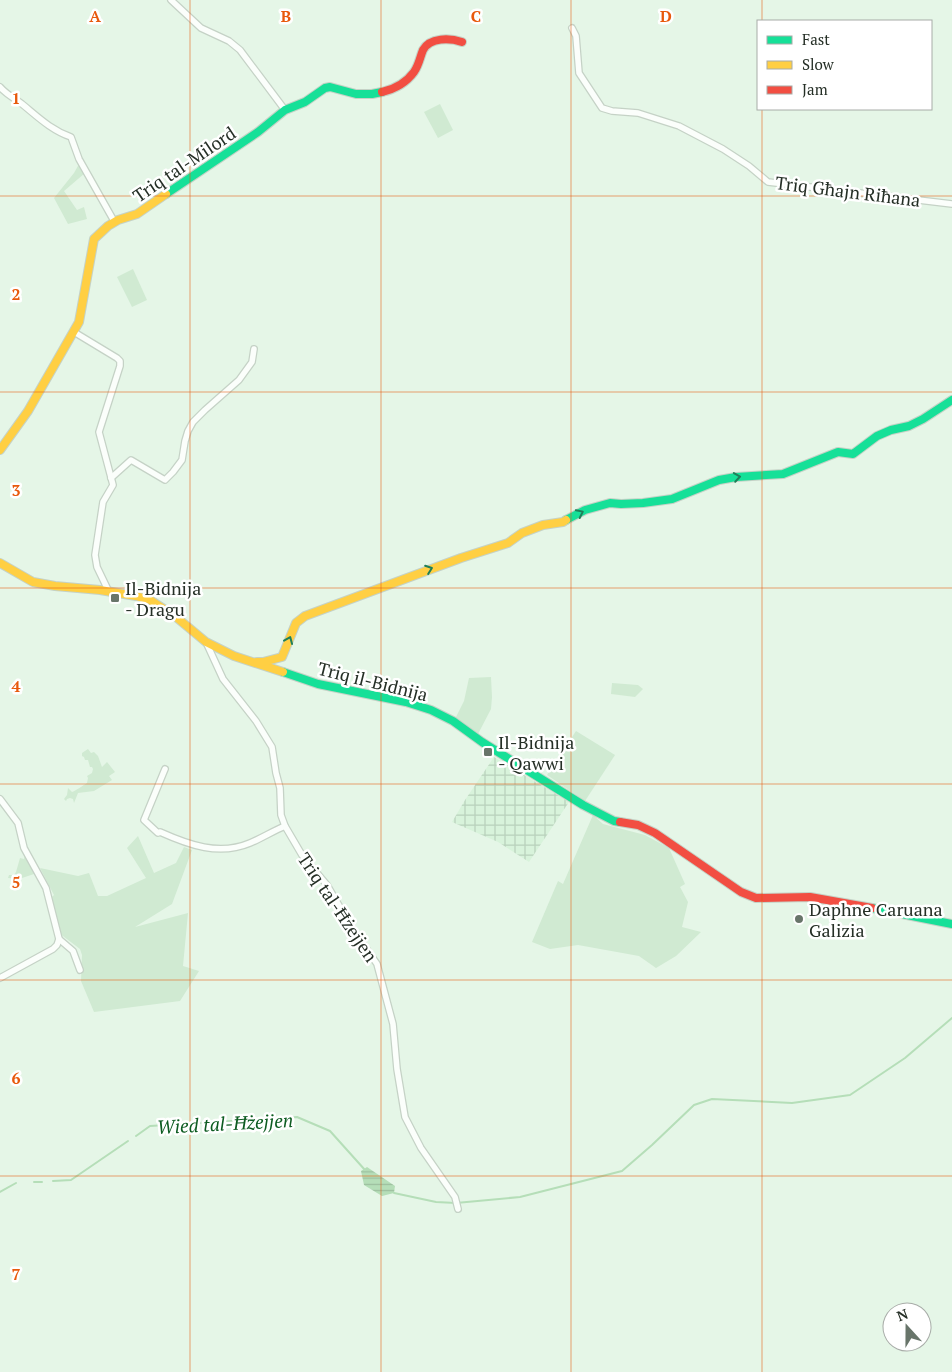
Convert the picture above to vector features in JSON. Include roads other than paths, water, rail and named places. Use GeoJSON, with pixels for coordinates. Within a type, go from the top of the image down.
{"type":"FeatureCollection","features":[{"type":"Feature","properties":{"kind":"street"},"geometry":{"type":"LineString","coordinates":[[171,0],[201,28],[229,41],[240,50],[285,110]]}},
{"type":"Feature","properties":{"kind":"street","name":"Triq Għajn Riħana"},"geometry":{"type":"LineString","coordinates":[[572,28],[576,36],[579,73],[602,108],[612,111],[638,113],[679,126],[723,150],[768,182],[952,204]]}},
{"type":"Feature","properties":{"kind":"street","name":"Triq tal-Milord"},"geometry":{"type":"LineString","coordinates":[[0,450],[28,411],[74,332],[78,322],[94,239],[100,231],[114,221],[137,214],[258,132],[285,110],[305,102],[327,87],[357,94],[393,89],[410,78],[418,65],[424,48],[430,43],[451,39],[462,42]]}},
{"type":"Feature","properties":{"kind":"street"},"geometry":{"type":"LineString","coordinates":[[0,87],[7,95],[58,132],[71,137],[79,159],[114,221]]}},
{"type":"Feature","properties":{"kind":"street"},"geometry":{"type":"LineString","coordinates":[[74,332],[120,361],[99,432],[112,484],[102,502],[95,555],[97,568],[109,592]]}},
{"type":"Feature","properties":{"kind":"street"},"geometry":{"type":"LineString","coordinates":[[111,478],[131,460],[165,480],[182,460],[185,441],[193,422],[239,380],[252,362],[254,349]]}},
{"type":"Feature","properties":{"kind":"street"},"geometry":{"type":"LineString","coordinates":[[253,662],[263,662],[282,657],[296,623],[305,616],[461,558],[508,543],[522,532],[543,525],[563,522],[585,510],[610,502],[621,504],[643,503],[672,499],[719,480],[783,474],[838,452],[853,454],[877,436],[891,430],[909,426],[952,400]]}},
{"type":"Feature","properties":{"kind":"street","name":"Triq il-Bidnija"},"geometry":{"type":"LineString","coordinates":[[0,562],[33,582],[136,596],[150,600],[176,617],[206,642],[234,656],[318,684],[406,702],[432,710],[453,720],[482,742],[583,805],[614,821],[638,825],[654,833],[741,892],[756,898],[810,897],[908,914],[952,924]]}},
{"type":"Feature","properties":{"kind":"street","name":"Triq tal-Ħżejjen"},"geometry":{"type":"LineString","coordinates":[[206,642],[223,679],[256,721],[272,747],[280,788],[281,815],[285,826],[302,855],[327,885],[352,928],[377,964],[393,1024],[397,1069],[405,1116],[421,1148],[455,1197],[458,1209]]}},
{"type":"Feature","properties":{"kind":"street"},"geometry":{"type":"LineString","coordinates":[[165,769],[144,820],[158,832],[200,847],[223,848],[248,843],[285,826]]}},
{"type":"Feature","properties":{"kind":"street"},"geometry":{"type":"LineString","coordinates":[[0,799],[18,823],[24,848],[46,888],[59,939],[53,949],[0,978]]}},
{"type":"Feature","properties":{"kind":"street"},"geometry":{"type":"LineString","coordinates":[[59,939],[73,951],[80,970]]}},
{"type":"Feature","properties":{"kind":"waterway","name":"Wied tal-Ħżejjen"},"geometry":{"type":"LineString","coordinates":[[394,1193],[436,1202],[456,1203],[520,1197],[622,1171],[694,1105],[712,1099],[792,1103],[850,1095],[905,1058],[952,1018]]}},
{"type":"Feature","properties":{"kind":"waterway","name":"Wied tal-Ħżejjen"},"geometry":{"type":"LineString","coordinates":[[136,1136],[150,1126],[297,1117],[330,1131],[365,1170]]}},
{"type":"Feature","properties":{"kind":"waterway","name":"Wied tal-Ħżejjen"},"geometry":{"type":"LineString","coordinates":[[53,1181],[71,1180],[128,1141]]}},
{"type":"Feature","properties":{"kind":"waterway","name":"Wied tal-Ħżejjen"},"geometry":{"type":"LineString","coordinates":[[34,1182],[42,1182]]}},
{"type":"Feature","properties":{"kind":"waterway","name":"Wied tal-Ħżejjen"},"geometry":{"type":"LineString","coordinates":[[0,1192],[16,1183]]}},
{"type":"Feature","properties":{"kind":"place","name":"Il-Bidnija - Dragu"},"geometry":{"type":"Point","coordinates":[115,598]}},
{"type":"Feature","properties":{"kind":"place","name":"Il-Bidnija - Qawwi"},"geometry":{"type":"Point","coordinates":[488,752]}},
{"type":"Feature","properties":{"kind":"place","name":"Daphne Caruana Galizia"},"geometry":{"type":"Point","coordinates":[799,919]}}]}
